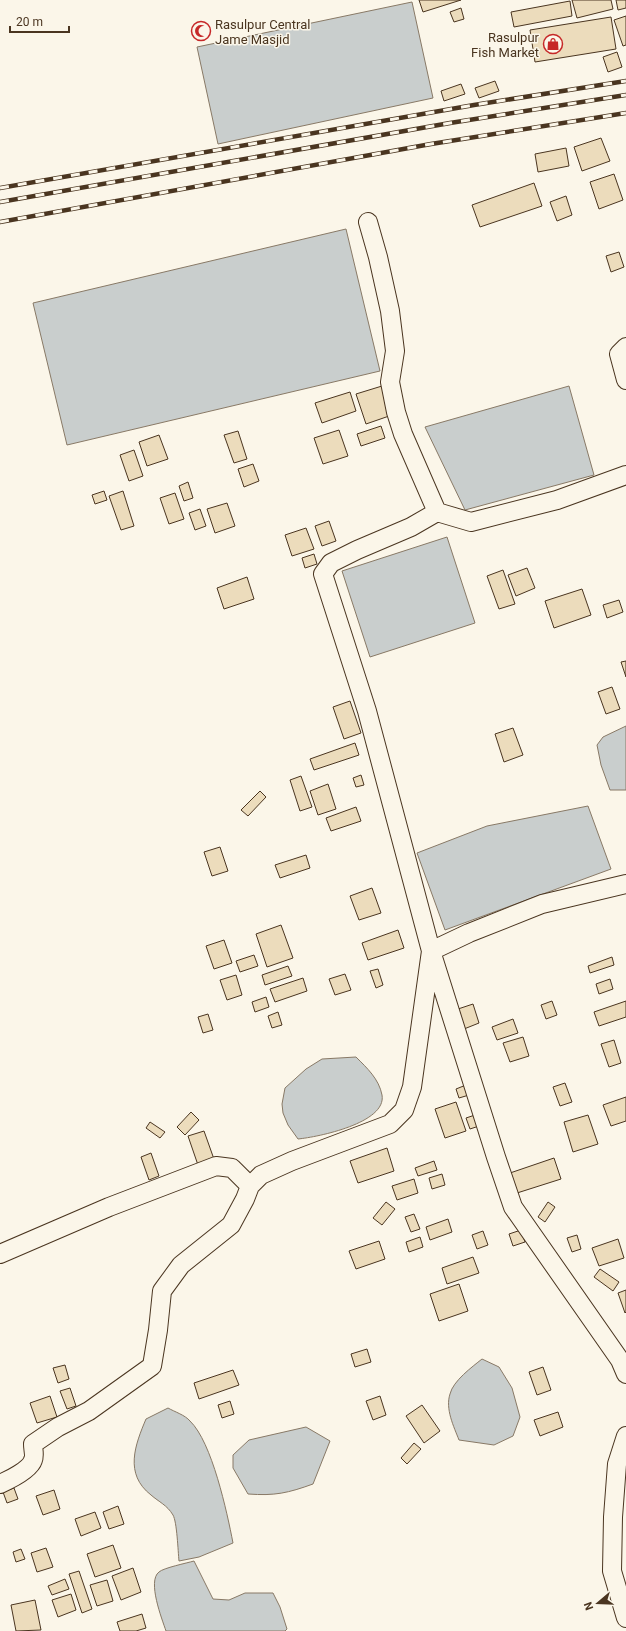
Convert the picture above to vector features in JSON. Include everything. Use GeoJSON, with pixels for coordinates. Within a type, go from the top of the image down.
{"type":"FeatureCollection","features":[{"type":"Feature","properties":{"kind":"street"},"geometry":{"type":"LineString","coordinates":[[368,222],[378,257],[390,311],[395,351],[390,382],[396,412],[403,434],[437,512]]}},
{"type":"Feature","properties":{"kind":"street"},"geometry":{"type":"LineString","coordinates":[[626,347],[619,354],[626,380]]}},
{"type":"Feature","properties":{"kind":"street"},"geometry":{"type":"LineString","coordinates":[[626,475],[557,500],[470,522],[437,512],[411,528],[357,550],[330,563],[323,574],[367,711],[432,951],[513,1207],[620,1360],[626,1374]]}},
{"type":"Feature","properties":{"kind":"street"},"geometry":{"type":"LineString","coordinates":[[432,951],[469,933],[542,904],[626,884]]}},
{"type":"Feature","properties":{"kind":"street"},"geometry":{"type":"LineString","coordinates":[[0,1484],[12,1479],[27,1469],[33,1461],[33,1444],[58,1427],[89,1411],[152,1366],[162,1291],[181,1265],[231,1225],[250,1186],[261,1175],[390,1124],[404,1110],[412,1087],[432,951]]}},
{"type":"Feature","properties":{"kind":"street"},"geometry":{"type":"LineString","coordinates":[[0,1254],[108,1207],[216,1166],[232,1168],[250,1186]]}},
{"type":"Feature","properties":{"kind":"street"},"geometry":{"type":"LineString","coordinates":[[626,1436],[617,1464],[613,1517],[612,1571],[626,1618]]}},
{"type":"Feature","properties":{"kind":"shaded area"},"geometry":{"type":"Polygon","coordinates":[[[412,2],[433,98],[218,144],[197,47],[412,2]]]}},
{"type":"Feature","properties":{"kind":"shaded area"},"geometry":{"type":"Polygon","coordinates":[[[346,229],[380,371],[67,445],[33,303],[346,229]]]}},
{"type":"Feature","properties":{"kind":"shaded area"},"geometry":{"type":"Polygon","coordinates":[[[569,386],[594,475],[465,510],[425,427],[569,386]]]}},
{"type":"Feature","properties":{"kind":"shaded area"},"geometry":{"type":"Polygon","coordinates":[[[447,537],[475,623],[370,657],[342,571],[447,537]]]}},
{"type":"Feature","properties":{"kind":"shaded area"},"geometry":{"type":"Polygon","coordinates":[[[626,726],[626,790],[610,790],[601,765],[597,745],[603,737],[626,726]]]}},
{"type":"Feature","properties":{"kind":"shaded area"},"geometry":{"type":"Polygon","coordinates":[[[588,806],[611,869],[445,930],[417,853],[487,826],[588,806]]]}},
{"type":"Feature","properties":{"kind":"shaded area"},"geometry":{"type":"Polygon","coordinates":[[[356,1057],[372,1074],[378,1084],[382,1095],[381,1105],[374,1113],[363,1121],[349,1127],[335,1132],[298,1139],[288,1125],[283,1113],[282,1104],[285,1088],[306,1069],[322,1059],[356,1057]]]}},
{"type":"Feature","properties":{"kind":"shaded area"},"geometry":{"type":"Polygon","coordinates":[[[482,1359],[499,1367],[512,1388],[520,1417],[513,1436],[494,1445],[459,1440],[449,1412],[450,1394],[455,1384],[482,1359]]]}},
{"type":"Feature","properties":{"kind":"shaded area"},"geometry":{"type":"Polygon","coordinates":[[[168,1408],[188,1419],[198,1431],[205,1445],[218,1478],[233,1543],[199,1557],[179,1561],[173,1515],[166,1506],[143,1487],[137,1478],[134,1459],[138,1439],[146,1419],[168,1408]]]}},
{"type":"Feature","properties":{"kind":"shaded area"},"geometry":{"type":"Polygon","coordinates":[[[306,1427],[330,1441],[313,1484],[281,1493],[266,1495],[248,1494],[233,1468],[233,1455],[249,1440],[306,1427]]]}},
{"type":"Feature","properties":{"kind":"shaded area"},"geometry":{"type":"Polygon","coordinates":[[[194,1561],[213,1599],[229,1600],[245,1593],[273,1593],[280,1607],[287,1629],[285,1631],[166,1631],[156,1600],[154,1583],[156,1577],[161,1570],[194,1561]]]}},
{"type":"Feature","properties":{"kind":"building"},"geometry":{"type":"Polygon","coordinates":[[[419,0],[461,0],[423,12],[419,0]]]}},
{"type":"Feature","properties":{"kind":"building"},"geometry":{"type":"Polygon","coordinates":[[[572,0],[611,0],[613,9],[577,18],[572,0]]]}},
{"type":"Feature","properties":{"kind":"building"},"geometry":{"type":"Polygon","coordinates":[[[616,0],[626,0],[626,8],[618,10],[616,0]]]}},
{"type":"Feature","properties":{"kind":"building"},"geometry":{"type":"Polygon","coordinates":[[[570,1],[572,16],[514,27],[511,12],[570,1]]]}},
{"type":"Feature","properties":{"kind":"building"},"geometry":{"type":"Polygon","coordinates":[[[461,8],[464,19],[454,22],[450,12],[461,8]]]}},
{"type":"Feature","properties":{"kind":"building"},"geometry":{"type":"Polygon","coordinates":[[[626,16],[626,45],[623,46],[614,20],[626,16]]]}},
{"type":"Feature","properties":{"kind":"building"},"geometry":{"type":"Polygon","coordinates":[[[611,17],[616,49],[535,62],[530,30],[611,17]]]}},
{"type":"Feature","properties":{"kind":"building"},"geometry":{"type":"Polygon","coordinates":[[[617,52],[622,67],[608,72],[603,57],[617,52]]]}},
{"type":"Feature","properties":{"kind":"building"},"geometry":{"type":"Polygon","coordinates":[[[495,81],[499,91],[479,98],[475,88],[495,81]]]}},
{"type":"Feature","properties":{"kind":"building"},"geometry":{"type":"Polygon","coordinates":[[[461,84],[465,94],[444,101],[441,91],[461,84]]]}},
{"type":"Feature","properties":{"kind":"building"},"geometry":{"type":"Polygon","coordinates":[[[601,138],[610,161],[582,171],[574,147],[601,138]]]}},
{"type":"Feature","properties":{"kind":"building"},"geometry":{"type":"Polygon","coordinates":[[[566,148],[569,166],[538,172],[535,154],[566,148]]]}},
{"type":"Feature","properties":{"kind":"building"},"geometry":{"type":"Polygon","coordinates":[[[614,174],[623,200],[599,209],[590,182],[614,174]]]}},
{"type":"Feature","properties":{"kind":"building"},"geometry":{"type":"Polygon","coordinates":[[[534,183],[542,206],[480,227],[472,205],[534,183]]]}},
{"type":"Feature","properties":{"kind":"building"},"geometry":{"type":"Polygon","coordinates":[[[566,196],[572,215],[557,221],[550,202],[566,196]]]}},
{"type":"Feature","properties":{"kind":"building"},"geometry":{"type":"Polygon","coordinates":[[[619,252],[624,267],[611,272],[606,256],[619,252]]]}},
{"type":"Feature","properties":{"kind":"building"},"geometry":{"type":"Polygon","coordinates":[[[382,386],[392,415],[366,424],[356,394],[382,386]]]}},
{"type":"Feature","properties":{"kind":"building"},"geometry":{"type":"Polygon","coordinates":[[[350,392],[356,411],[322,423],[315,403],[350,392]]]}},
{"type":"Feature","properties":{"kind":"building"},"geometry":{"type":"Polygon","coordinates":[[[381,426],[385,438],[361,446],[357,434],[381,426]]]}},
{"type":"Feature","properties":{"kind":"building"},"geometry":{"type":"Polygon","coordinates":[[[339,430],[348,456],[323,464],[314,438],[339,430]]]}},
{"type":"Feature","properties":{"kind":"building"},"geometry":{"type":"Polygon","coordinates":[[[238,431],[247,459],[234,463],[224,435],[238,431]]]}},
{"type":"Feature","properties":{"kind":"building"},"geometry":{"type":"Polygon","coordinates":[[[159,435],[168,459],[147,466],[139,442],[159,435]]]}},
{"type":"Feature","properties":{"kind":"building"},"geometry":{"type":"Polygon","coordinates":[[[134,450],[143,476],[129,481],[120,455],[134,450]]]}},
{"type":"Feature","properties":{"kind":"building"},"geometry":{"type":"Polygon","coordinates":[[[253,464],[259,481],[244,487],[238,469],[253,464]]]}},
{"type":"Feature","properties":{"kind":"building"},"geometry":{"type":"Polygon","coordinates":[[[188,482],[193,498],[184,501],[179,486],[188,482]]]}},
{"type":"Feature","properties":{"kind":"building"},"geometry":{"type":"Polygon","coordinates":[[[104,491],[107,500],[95,504],[92,495],[104,491]]]}},
{"type":"Feature","properties":{"kind":"building"},"geometry":{"type":"Polygon","coordinates":[[[123,491],[134,526],[121,530],[109,496],[123,491]]]}},
{"type":"Feature","properties":{"kind":"building"},"geometry":{"type":"Polygon","coordinates":[[[175,493],[184,519],[169,524],[160,498],[175,493]]]}},
{"type":"Feature","properties":{"kind":"building"},"geometry":{"type":"Polygon","coordinates":[[[227,503],[235,526],[215,533],[207,509],[227,503]]]}},
{"type":"Feature","properties":{"kind":"building"},"geometry":{"type":"Polygon","coordinates":[[[200,509],[206,526],[195,530],[189,513],[200,509]]]}},
{"type":"Feature","properties":{"kind":"building"},"geometry":{"type":"Polygon","coordinates":[[[329,521],[336,541],[322,546],[315,526],[329,521]]]}},
{"type":"Feature","properties":{"kind":"building"},"geometry":{"type":"Polygon","coordinates":[[[306,528],[314,549],[292,556],[285,535],[306,528]]]}},
{"type":"Feature","properties":{"kind":"building"},"geometry":{"type":"Polygon","coordinates":[[[314,554],[317,564],[305,568],[302,558],[314,554]]]}},
{"type":"Feature","properties":{"kind":"building"},"geometry":{"type":"Polygon","coordinates":[[[527,568],[535,588],[516,596],[508,575],[527,568]]]}},
{"type":"Feature","properties":{"kind":"building"},"geometry":{"type":"Polygon","coordinates":[[[503,570],[515,604],[499,609],[487,576],[503,570]]]}},
{"type":"Feature","properties":{"kind":"building"},"geometry":{"type":"Polygon","coordinates":[[[247,577],[254,599],[224,609],[217,588],[247,577]]]}},
{"type":"Feature","properties":{"kind":"building"},"geometry":{"type":"Polygon","coordinates":[[[582,589],[591,615],[554,628],[545,601],[582,589]]]}},
{"type":"Feature","properties":{"kind":"building"},"geometry":{"type":"Polygon","coordinates":[[[619,600],[623,612],[607,618],[603,605],[619,600]]]}},
{"type":"Feature","properties":{"kind":"building"},"geometry":{"type":"Polygon","coordinates":[[[626,661],[626,677],[621,662],[626,661]]]}},
{"type":"Feature","properties":{"kind":"building"},"geometry":{"type":"Polygon","coordinates":[[[612,687],[620,709],[606,714],[598,692],[612,687]]]}},
{"type":"Feature","properties":{"kind":"building"},"geometry":{"type":"Polygon","coordinates":[[[350,701],[361,733],[344,739],[333,707],[350,701]]]}},
{"type":"Feature","properties":{"kind":"building"},"geometry":{"type":"Polygon","coordinates":[[[513,728],[523,755],[504,762],[495,734],[513,728]]]}},
{"type":"Feature","properties":{"kind":"building"},"geometry":{"type":"Polygon","coordinates":[[[355,743],[359,755],[314,770],[310,759],[355,743]]]}},
{"type":"Feature","properties":{"kind":"building"},"geometry":{"type":"Polygon","coordinates":[[[361,775],[364,785],[356,787],[353,778],[361,775]]]}},
{"type":"Feature","properties":{"kind":"building"},"geometry":{"type":"Polygon","coordinates":[[[301,776],[312,807],[300,811],[290,780],[301,776]]]}},
{"type":"Feature","properties":{"kind":"building"},"geometry":{"type":"Polygon","coordinates":[[[328,784],[336,809],[318,815],[310,791],[328,784]]]}},
{"type":"Feature","properties":{"kind":"building"},"geometry":{"type":"Polygon","coordinates":[[[260,791],[266,797],[248,816],[241,810],[260,791]]]}},
{"type":"Feature","properties":{"kind":"building"},"geometry":{"type":"Polygon","coordinates":[[[356,807],[361,821],[331,831],[326,818],[356,807]]]}},
{"type":"Feature","properties":{"kind":"building"},"geometry":{"type":"Polygon","coordinates":[[[220,847],[228,871],[212,876],[204,852],[220,847]]]}},
{"type":"Feature","properties":{"kind":"building"},"geometry":{"type":"Polygon","coordinates":[[[306,855],[310,868],[280,878],[275,865],[306,855]]]}},
{"type":"Feature","properties":{"kind":"building"},"geometry":{"type":"Polygon","coordinates":[[[372,888],[381,913],[359,920],[350,896],[372,888]]]}},
{"type":"Feature","properties":{"kind":"building"},"geometry":{"type":"Polygon","coordinates":[[[281,925],[293,958],[267,967],[256,934],[281,925]]]}},
{"type":"Feature","properties":{"kind":"building"},"geometry":{"type":"Polygon","coordinates":[[[398,930],[404,948],[368,960],[362,943],[398,930]]]}},
{"type":"Feature","properties":{"kind":"building"},"geometry":{"type":"Polygon","coordinates":[[[224,940],[232,963],[214,969],[206,946],[224,940]]]}},
{"type":"Feature","properties":{"kind":"building"},"geometry":{"type":"Polygon","coordinates":[[[254,955],[258,966],[240,972],[236,961],[254,955]]]}},
{"type":"Feature","properties":{"kind":"building"},"geometry":{"type":"Polygon","coordinates":[[[612,957],[614,965],[590,973],[588,966],[612,957]]]}},
{"type":"Feature","properties":{"kind":"building"},"geometry":{"type":"Polygon","coordinates":[[[288,966],[292,976],[265,985],[262,975],[288,966]]]}},
{"type":"Feature","properties":{"kind":"building"},"geometry":{"type":"Polygon","coordinates":[[[378,969],[383,985],[376,988],[370,971],[378,969]]]}},
{"type":"Feature","properties":{"kind":"building"},"geometry":{"type":"Polygon","coordinates":[[[345,974],[351,990],[335,995],[329,979],[345,974]]]}},
{"type":"Feature","properties":{"kind":"building"},"geometry":{"type":"Polygon","coordinates":[[[236,975],[242,995],[227,1000],[220,980],[236,975]]]}},
{"type":"Feature","properties":{"kind":"building"},"geometry":{"type":"Polygon","coordinates":[[[303,978],[307,991],[275,1002],[270,989],[303,978]]]}},
{"type":"Feature","properties":{"kind":"building"},"geometry":{"type":"Polygon","coordinates":[[[610,979],[613,989],[599,994],[596,984],[610,979]]]}},
{"type":"Feature","properties":{"kind":"building"},"geometry":{"type":"Polygon","coordinates":[[[266,997],[269,1007],[255,1012],[252,1002],[266,997]]]}},
{"type":"Feature","properties":{"kind":"building"},"geometry":{"type":"Polygon","coordinates":[[[552,1001],[557,1015],[546,1019],[541,1005],[552,1001]]]}},
{"type":"Feature","properties":{"kind":"building"},"geometry":{"type":"Polygon","coordinates":[[[626,1001],[626,1017],[599,1026],[594,1012],[626,1001]]]}},
{"type":"Feature","properties":{"kind":"building"},"geometry":{"type":"Polygon","coordinates":[[[473,1004],[479,1023],[464,1029],[458,1009],[473,1004]]]}},
{"type":"Feature","properties":{"kind":"building"},"geometry":{"type":"Polygon","coordinates":[[[278,1012],[282,1025],[272,1028],[268,1016],[278,1012]]]}},
{"type":"Feature","properties":{"kind":"building"},"geometry":{"type":"Polygon","coordinates":[[[208,1014],[213,1030],[203,1033],[198,1017],[208,1014]]]}},
{"type":"Feature","properties":{"kind":"building"},"geometry":{"type":"Polygon","coordinates":[[[513,1019],[518,1033],[497,1040],[492,1027],[513,1019]]]}},
{"type":"Feature","properties":{"kind":"building"},"geometry":{"type":"Polygon","coordinates":[[[523,1037],[529,1056],[510,1062],[503,1043],[523,1037]]]}},
{"type":"Feature","properties":{"kind":"building"},"geometry":{"type":"Polygon","coordinates":[[[614,1040],[621,1063],[609,1067],[601,1044],[614,1040]]]}},
{"type":"Feature","properties":{"kind":"building"},"geometry":{"type":"Polygon","coordinates":[[[565,1083],[572,1102],[560,1106],[553,1087],[565,1083]]]}},
{"type":"Feature","properties":{"kind":"building"},"geometry":{"type":"Polygon","coordinates":[[[466,1085],[469,1095],[459,1098],[456,1089],[466,1085]]]}},
{"type":"Feature","properties":{"kind":"building"},"geometry":{"type":"Polygon","coordinates":[[[626,1097],[626,1121],[611,1126],[603,1105],[626,1097]]]}},
{"type":"Feature","properties":{"kind":"building"},"geometry":{"type":"Polygon","coordinates":[[[456,1102],[466,1131],[445,1138],[435,1109],[456,1102]]]}},
{"type":"Feature","properties":{"kind":"building"},"geometry":{"type":"Polygon","coordinates":[[[191,1112],[199,1120],[185,1135],[177,1127],[191,1112]]]}},
{"type":"Feature","properties":{"kind":"building"},"geometry":{"type":"Polygon","coordinates":[[[475,1115],[479,1126],[470,1129],[466,1118],[475,1115]]]}},
{"type":"Feature","properties":{"kind":"building"},"geometry":{"type":"Polygon","coordinates":[[[588,1115],[598,1144],[573,1152],[564,1122],[588,1115]]]}},
{"type":"Feature","properties":{"kind":"building"},"geometry":{"type":"Polygon","coordinates":[[[150,1122],[165,1132],[160,1138],[146,1128],[150,1122]]]}},
{"type":"Feature","properties":{"kind":"building"},"geometry":{"type":"Polygon","coordinates":[[[204,1131],[215,1162],[199,1168],[188,1136],[204,1131]]]}},
{"type":"Feature","properties":{"kind":"building"},"geometry":{"type":"Polygon","coordinates":[[[387,1148],[394,1171],[358,1183],[350,1161],[387,1148]]]}},
{"type":"Feature","properties":{"kind":"building"},"geometry":{"type":"Polygon","coordinates":[[[151,1153],[159,1176],[149,1180],[141,1157],[151,1153]]]}},
{"type":"Feature","properties":{"kind":"building"},"geometry":{"type":"Polygon","coordinates":[[[554,1158],[561,1179],[517,1193],[510,1173],[554,1158]]]}},
{"type":"Feature","properties":{"kind":"building"},"geometry":{"type":"Polygon","coordinates":[[[434,1161],[437,1170],[418,1176],[415,1168],[434,1161]]]}},
{"type":"Feature","properties":{"kind":"building"},"geometry":{"type":"Polygon","coordinates":[[[442,1174],[445,1185],[432,1189],[429,1178],[442,1174]]]}},
{"type":"Feature","properties":{"kind":"building"},"geometry":{"type":"Polygon","coordinates":[[[414,1179],[418,1193],[397,1200],[392,1186],[414,1179]]]}},
{"type":"Feature","properties":{"kind":"building"},"geometry":{"type":"Polygon","coordinates":[[[386,1202],[395,1209],[382,1225],[373,1218],[386,1202]]]}},
{"type":"Feature","properties":{"kind":"building"},"geometry":{"type":"Polygon","coordinates":[[[548,1202],[555,1207],[545,1222],[538,1217],[548,1202]]]}},
{"type":"Feature","properties":{"kind":"building"},"geometry":{"type":"Polygon","coordinates":[[[414,1214],[420,1229],[411,1232],[405,1217],[414,1214]]]}},
{"type":"Feature","properties":{"kind":"building"},"geometry":{"type":"Polygon","coordinates":[[[448,1219],[452,1232],[430,1240],[426,1227],[448,1219]]]}},
{"type":"Feature","properties":{"kind":"building"},"geometry":{"type":"Polygon","coordinates":[[[521,1230],[525,1242],[513,1246],[509,1234],[521,1230]]]}},
{"type":"Feature","properties":{"kind":"building"},"geometry":{"type":"Polygon","coordinates":[[[483,1231],[488,1245],[477,1249],[472,1235],[483,1231]]]}},
{"type":"Feature","properties":{"kind":"building"},"geometry":{"type":"Polygon","coordinates":[[[577,1235],[581,1249],[572,1252],[567,1238],[577,1235]]]}},
{"type":"Feature","properties":{"kind":"building"},"geometry":{"type":"Polygon","coordinates":[[[420,1237],[423,1247],[409,1252],[406,1242],[420,1237]]]}},
{"type":"Feature","properties":{"kind":"building"},"geometry":{"type":"Polygon","coordinates":[[[618,1239],[624,1258],[599,1266],[592,1248],[618,1239]]]}},
{"type":"Feature","properties":{"kind":"building"},"geometry":{"type":"Polygon","coordinates":[[[379,1241],[385,1259],[356,1269],[349,1251],[379,1241]]]}},
{"type":"Feature","properties":{"kind":"building"},"geometry":{"type":"Polygon","coordinates":[[[473,1257],[479,1273],[447,1284],[442,1268],[473,1257]]]}},
{"type":"Feature","properties":{"kind":"building"},"geometry":{"type":"Polygon","coordinates":[[[600,1269],[619,1282],[613,1291],[594,1277],[600,1269]]]}},
{"type":"Feature","properties":{"kind":"building"},"geometry":{"type":"Polygon","coordinates":[[[459,1284],[468,1311],[439,1321],[430,1294],[459,1284]]]}},
{"type":"Feature","properties":{"kind":"building"},"geometry":{"type":"Polygon","coordinates":[[[626,1290],[626,1312],[625,1313],[618,1293],[626,1290]]]}},
{"type":"Feature","properties":{"kind":"building"},"geometry":{"type":"Polygon","coordinates":[[[367,1349],[371,1362],[355,1367],[351,1354],[367,1349]]]}},
{"type":"Feature","properties":{"kind":"building"},"geometry":{"type":"Polygon","coordinates":[[[65,1365],[69,1379],[58,1383],[53,1368],[65,1365]]]}},
{"type":"Feature","properties":{"kind":"building"},"geometry":{"type":"Polygon","coordinates":[[[543,1367],[551,1390],[537,1395],[529,1372],[543,1367]]]}},
{"type":"Feature","properties":{"kind":"building"},"geometry":{"type":"Polygon","coordinates":[[[233,1370],[239,1385],[199,1399],[194,1383],[233,1370]]]}},
{"type":"Feature","properties":{"kind":"building"},"geometry":{"type":"Polygon","coordinates":[[[70,1388],[76,1406],[67,1409],[60,1391],[70,1388]]]}},
{"type":"Feature","properties":{"kind":"building"},"geometry":{"type":"Polygon","coordinates":[[[50,1396],[57,1417],[37,1423],[30,1403],[50,1396]]]}},
{"type":"Feature","properties":{"kind":"building"},"geometry":{"type":"Polygon","coordinates":[[[380,1396],[386,1415],[373,1420],[366,1401],[380,1396]]]}},
{"type":"Feature","properties":{"kind":"building"},"geometry":{"type":"Polygon","coordinates":[[[230,1401],[234,1414],[222,1418],[218,1405],[230,1401]]]}},
{"type":"Feature","properties":{"kind":"building"},"geometry":{"type":"Polygon","coordinates":[[[422,1405],[440,1431],[424,1443],[406,1416],[422,1405]]]}},
{"type":"Feature","properties":{"kind":"building"},"geometry":{"type":"Polygon","coordinates":[[[558,1412],[563,1427],[540,1436],[534,1420],[558,1412]]]}},
{"type":"Feature","properties":{"kind":"building"},"geometry":{"type":"Polygon","coordinates":[[[414,1443],[421,1449],[407,1464],[401,1458],[414,1443]]]}},
{"type":"Feature","properties":{"kind":"building"},"geometry":{"type":"Polygon","coordinates":[[[14,1488],[18,1499],[7,1503],[3,1492],[14,1488]]]}},
{"type":"Feature","properties":{"kind":"building"},"geometry":{"type":"Polygon","coordinates":[[[54,1490],[60,1509],[43,1515],[36,1496],[54,1490]]]}},
{"type":"Feature","properties":{"kind":"building"},"geometry":{"type":"Polygon","coordinates":[[[118,1506],[124,1524],[109,1529],[103,1512],[118,1506]]]}},
{"type":"Feature","properties":{"kind":"building"},"geometry":{"type":"Polygon","coordinates":[[[95,1512],[101,1528],[81,1536],[75,1519],[95,1512]]]}},
{"type":"Feature","properties":{"kind":"building"},"geometry":{"type":"Polygon","coordinates":[[[113,1545],[121,1568],[95,1577],[87,1554],[113,1545]]]}},
{"type":"Feature","properties":{"kind":"building"},"geometry":{"type":"Polygon","coordinates":[[[46,1548],[53,1567],[37,1572],[31,1553],[46,1548]]]}},
{"type":"Feature","properties":{"kind":"building"},"geometry":{"type":"Polygon","coordinates":[[[21,1549],[25,1559],[16,1562],[13,1552],[21,1549]]]}},
{"type":"Feature","properties":{"kind":"building"},"geometry":{"type":"Polygon","coordinates":[[[133,1568],[141,1592],[121,1600],[112,1576],[133,1568]]]}},
{"type":"Feature","properties":{"kind":"building"},"geometry":{"type":"Polygon","coordinates":[[[79,1571],[92,1609],[82,1613],[69,1574],[79,1571]]]}},
{"type":"Feature","properties":{"kind":"building"},"geometry":{"type":"Polygon","coordinates":[[[65,1579],[69,1589],[52,1595],[48,1586],[65,1579]]]}},
{"type":"Feature","properties":{"kind":"building"},"geometry":{"type":"Polygon","coordinates":[[[107,1580],[113,1601],[97,1606],[90,1585],[107,1580]]]}},
{"type":"Feature","properties":{"kind":"building"},"geometry":{"type":"Polygon","coordinates":[[[71,1594],[76,1610],[58,1617],[52,1600],[71,1594]]]}},
{"type":"Feature","properties":{"kind":"building"},"geometry":{"type":"Polygon","coordinates":[[[35,1600],[41,1630],[16,1631],[11,1605],[35,1600]]]}},
{"type":"Feature","properties":{"kind":"building"},"geometry":{"type":"Polygon","coordinates":[[[142,1614],[146,1628],[136,1631],[120,1631],[117,1622],[142,1614]]]}},
{"type":"Feature","properties":{"kind":"railway"},"geometry":{"type":"LineString","coordinates":[[0,188],[474,105],[626,81]]}},
{"type":"Feature","properties":{"kind":"railway"},"geometry":{"type":"LineString","coordinates":[[0,202],[450,123],[626,95]]}},
{"type":"Feature","properties":{"kind":"railway"},"geometry":{"type":"LineString","coordinates":[[0,222],[431,144],[626,113]]}},
{"type":"Feature","properties":{"kind":"place","name":"Rasulpur Central Jame Masjid"},"geometry":{"type":"Point","coordinates":[201,31]}},
{"type":"Feature","properties":{"kind":"place","name":"Rasulpur Fish Market"},"geometry":{"type":"Point","coordinates":[553,44]}}]}
